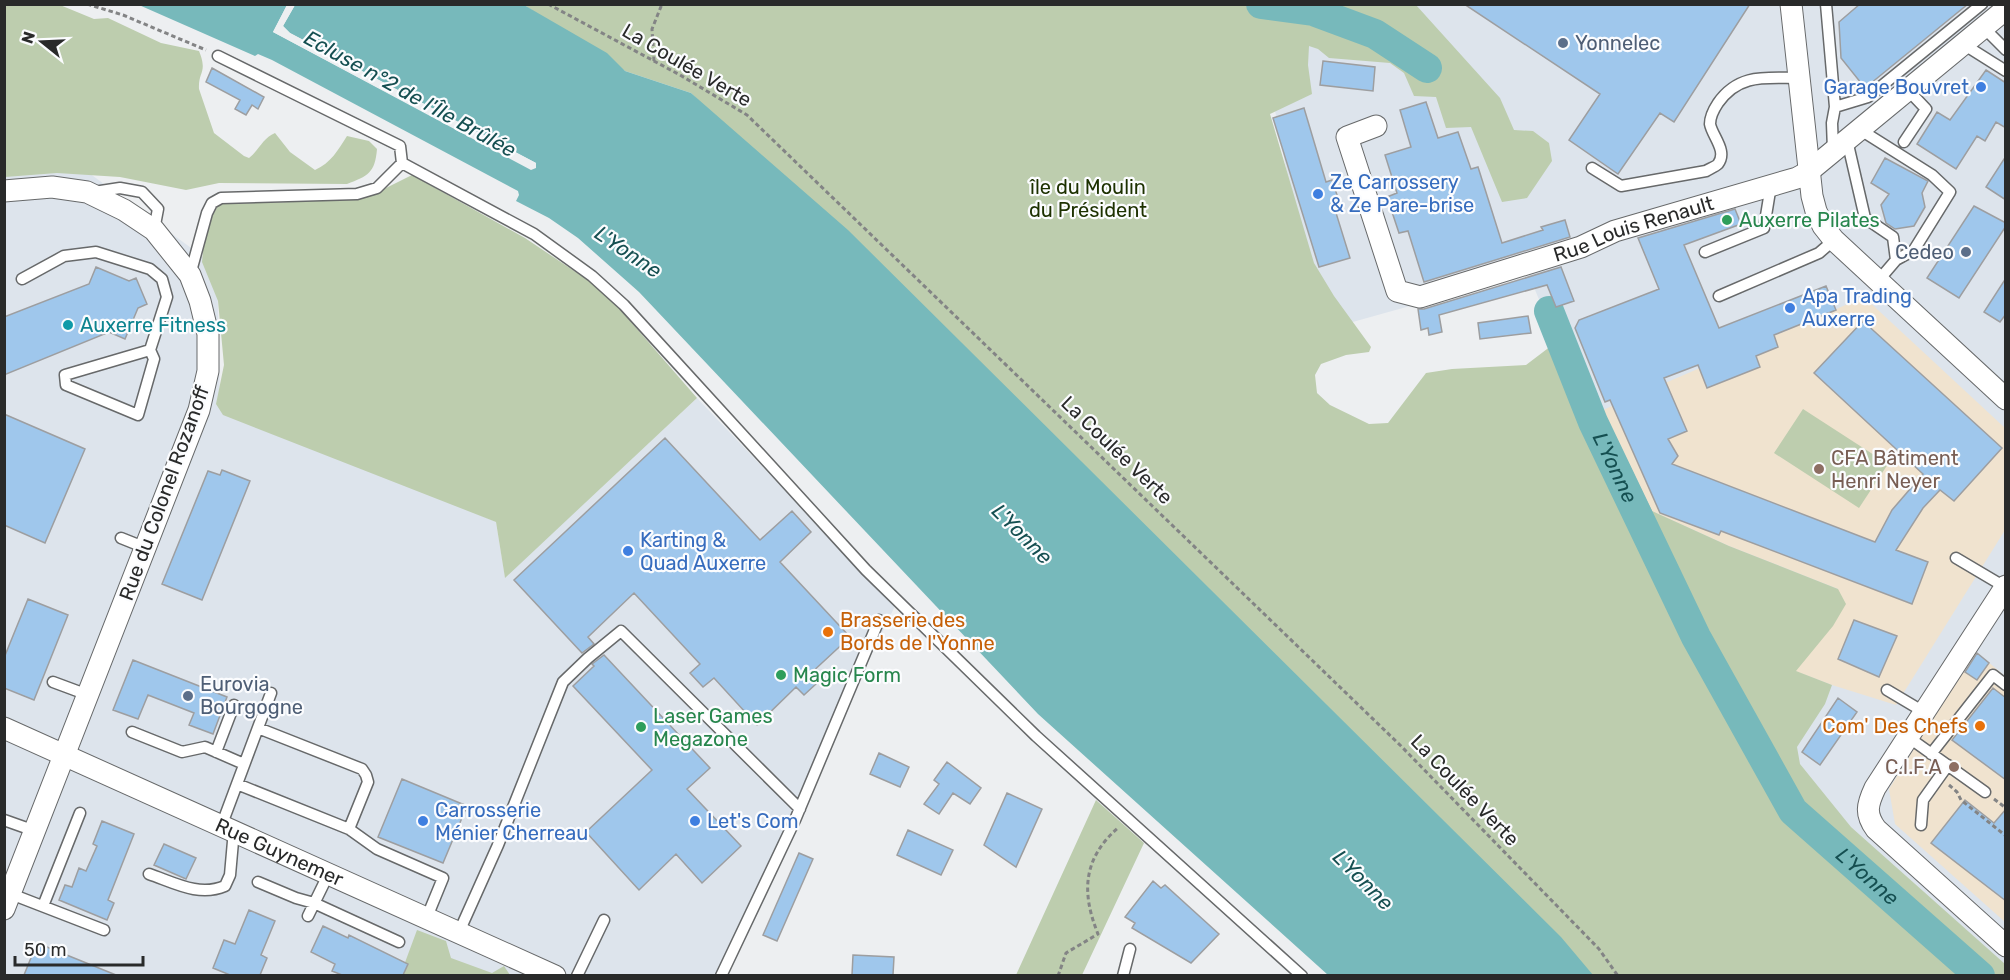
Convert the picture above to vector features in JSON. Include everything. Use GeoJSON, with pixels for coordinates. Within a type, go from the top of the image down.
{"type":"FeatureCollection","features":[{"type":"Feature","properties":{"kind":"street"},"geometry":{"type":"LineString","coordinates":[[1791,4],[1808,172],[1816,211],[1823,226],[1834,240],[2006,399]]}},
{"type":"Feature","properties":{"kind":"street","name":"Rue Louis Renault"},"geometry":{"type":"LineString","coordinates":[[1376,126],[1347,137],[1398,291],[1420,297],[1581,247],[1615,231],[1797,178],[1808,172],[2006,9]]}},
{"type":"Feature","properties":{"kind":"street","name":"Rue du Colonel Rozanoff"},"geometry":{"type":"LineString","coordinates":[[4,191],[52,187],[87,192],[124,210],[154,230],[177,274],[200,301],[208,334],[208,371],[200,410],[8,902]]}},
{"type":"Feature","properties":{"kind":"street"},"geometry":{"type":"LineString","coordinates":[[2005,586],[1883,775],[1868,804],[1867,813],[1876,830],[2006,945]]}},
{"type":"Feature","properties":{"kind":"street","name":"Rue Guynemer"},"geometry":{"type":"LineString","coordinates":[[4,728],[427,917],[529,970],[555,975]]}},
{"type":"Feature","properties":{"kind":"lane"},"geometry":{"type":"LineString","coordinates":[[1826,4],[1835,107],[1832,123],[1846,139],[1932,175],[1950,192],[1914,250],[1896,260],[1878,281]]}},
{"type":"Feature","properties":{"kind":"lane"},"geometry":{"type":"LineString","coordinates":[[1835,107],[1868,97],[1982,4]]}},
{"type":"Feature","properties":{"kind":"lane"},"geometry":{"type":"LineString","coordinates":[[1983,27],[2006,50]]}},
{"type":"Feature","properties":{"kind":"lane"},"geometry":{"type":"LineString","coordinates":[[1965,42],[1971,49],[2006,71]]}},
{"type":"Feature","properties":{"kind":"lane"},"geometry":{"type":"LineString","coordinates":[[218,56],[400,146],[402,163]]}},
{"type":"Feature","properties":{"kind":"lane"},"geometry":{"type":"LineString","coordinates":[[1592,168],[1621,186],[1706,171],[1718,164],[1720,156],[1719,144],[1710,124],[1713,111],[1723,97],[1738,83],[1757,78],[1798,78]]}},
{"type":"Feature","properties":{"kind":"lane"},"geometry":{"type":"LineString","coordinates":[[1904,142],[1926,109],[1907,89]]}},
{"type":"Feature","properties":{"kind":"lane"},"geometry":{"type":"LineString","coordinates":[[1846,139],[1865,218],[1893,237],[1896,260]]}},
{"type":"Feature","properties":{"kind":"lane"},"geometry":{"type":"LineString","coordinates":[[150,350],[65,375],[66,385],[138,415],[154,359],[150,350],[167,297],[212,203],[221,198],[357,194],[377,188],[402,163]]}},
{"type":"Feature","properties":{"kind":"lane"},"geometry":{"type":"LineString","coordinates":[[402,163],[534,234],[592,276],[624,305],[866,570],[1036,736],[1302,975]]}},
{"type":"Feature","properties":{"kind":"lane"},"geometry":{"type":"LineString","coordinates":[[1706,252],[1764,228],[1771,185]]}},
{"type":"Feature","properties":{"kind":"lane"},"geometry":{"type":"LineString","coordinates":[[1719,296],[1819,253],[1834,240]]}},
{"type":"Feature","properties":{"kind":"lane"},"geometry":{"type":"LineString","coordinates":[[22,279],[64,256],[96,252],[150,269],[177,274]]}},
{"type":"Feature","properties":{"kind":"lane"},"geometry":{"type":"LineString","coordinates":[[121,538],[146,548]]}},
{"type":"Feature","properties":{"kind":"lane"},"geometry":{"type":"LineString","coordinates":[[1956,558],[2005,586]]}},
{"type":"Feature","properties":{"kind":"lane"},"geometry":{"type":"LineString","coordinates":[[721,975],[800,809],[879,620]]}},
{"type":"Feature","properties":{"kind":"lane"},"geometry":{"type":"LineString","coordinates":[[459,932],[498,846],[563,682],[621,631],[800,809]]}},
{"type":"Feature","properties":{"kind":"lane"},"geometry":{"type":"LineString","coordinates":[[1931,753],[1993,675],[2006,685]]}},
{"type":"Feature","properties":{"kind":"lane"},"geometry":{"type":"LineString","coordinates":[[53,682],[88,695]]}},
{"type":"Feature","properties":{"kind":"lane"},"geometry":{"type":"LineString","coordinates":[[1887,690],[1924,712]]}},
{"type":"Feature","properties":{"kind":"lane"},"geometry":{"type":"LineString","coordinates":[[149,874],[198,891],[215,890],[225,886],[230,875],[228,827],[237,784],[271,693]]}},
{"type":"Feature","properties":{"kind":"lane"},"geometry":{"type":"LineString","coordinates":[[216,752],[234,705]]}},
{"type":"Feature","properties":{"kind":"lane"},"geometry":{"type":"LineString","coordinates":[[258,728],[362,770],[368,782],[349,829]]}},
{"type":"Feature","properties":{"kind":"lane"},"geometry":{"type":"LineString","coordinates":[[132,732],[182,752],[205,747],[244,764]]}},
{"type":"Feature","properties":{"kind":"lane"},"geometry":{"type":"LineString","coordinates":[[1908,737],[1985,792]]}},
{"type":"Feature","properties":{"kind":"lane"},"geometry":{"type":"LineString","coordinates":[[1921,825],[1923,800],[1948,765]]}},
{"type":"Feature","properties":{"kind":"lane"},"geometry":{"type":"LineString","coordinates":[[237,784],[349,829],[377,849],[443,878],[427,917]]}},
{"type":"Feature","properties":{"kind":"lane"},"geometry":{"type":"LineString","coordinates":[[43,906],[80,813]]}},
{"type":"Feature","properties":{"kind":"lane"},"geometry":{"type":"LineString","coordinates":[[4,820],[35,831]]}},
{"type":"Feature","properties":{"kind":"lane"},"geometry":{"type":"LineString","coordinates":[[308,916],[329,873]]}},
{"type":"Feature","properties":{"kind":"lane"},"geometry":{"type":"LineString","coordinates":[[258,882],[314,903],[399,942]]}},
{"type":"Feature","properties":{"kind":"lane"},"geometry":{"type":"LineString","coordinates":[[8,902],[43,906],[104,930]]}},
{"type":"Feature","properties":{"kind":"lane"},"geometry":{"type":"LineString","coordinates":[[577,975],[604,920]]}},
{"type":"Feature","properties":{"kind":"lane"},"geometry":{"type":"LineString","coordinates":[[1123,975],[1130,950]]}},
{"type":"Feature","properties":{"kind":"path"},"geometry":{"type":"LineString","coordinates":[[87,4],[177,36],[218,56]]}},
{"type":"Feature","properties":{"kind":"path","name":"La Coulée Verte"},"geometry":{"type":"LineString","coordinates":[[548,4],[654,61],[747,115],[1401,746],[1599,949],[1618,975]]}},
{"type":"Feature","properties":{"kind":"path"},"geometry":{"type":"LineString","coordinates":[[654,61],[652,29],[662,4]]}},
{"type":"Feature","properties":{"kind":"path"},"geometry":{"type":"LineString","coordinates":[[1957,792],[1961,800],[2006,836]]}},
{"type":"Feature","properties":{"kind":"path"},"geometry":{"type":"LineString","coordinates":[[1058,975],[1066,953],[1098,933],[1091,916],[1087,893],[1091,864],[1108,837],[1127,820]]}},
{"type":"Feature","properties":{"kind":"shaded area"},"geometry":{"type":"Polygon","coordinates":[[[1255,5],[2005,5],[2005,975],[1818,809],[1608,465],[1528,273],[1317,332],[1255,5]]]}},
{"type":"Feature","properties":{"kind":"shaded area"},"geometry":{"type":"Polygon","coordinates":[[[55,148],[217,267],[220,404],[496,522],[505,577],[697,398],[895,606],[716,975],[5,975],[4,160],[55,148]]]}},
{"type":"Feature","properties":{"kind":"shaded area","name":"CFA Bâtiment Henri Neyer"},"geometry":{"type":"Polygon","coordinates":[[[1864,297],[2005,428],[2005,530],[1896,705],[1795,671],[1813,649],[1838,589],[1729,546],[1652,511],[1603,410],[1864,297]]]}},
{"type":"Feature","properties":{"kind":"shaded area","name":"C.I.F.A"},"geometry":{"type":"Polygon","coordinates":[[[1975,651],[2005,676],[2005,922],[1895,824],[1889,789],[1975,651]]]}},
{"type":"Feature","properties":{"kind":"green space"},"geometry":{"type":"Polygon","coordinates":[[[5,4],[60,5],[94,19],[108,18],[161,43],[199,51],[203,68],[199,89],[214,133],[244,156],[249,158],[267,138],[275,133],[290,152],[315,170],[330,160],[347,136],[369,141],[377,149],[372,169],[360,179],[347,184],[219,183],[186,190],[120,177],[57,173],[5,177],[5,4]]]}},
{"type":"Feature","properties":{"kind":"green space","name":"île du Moulin du Président"},"geometry":{"type":"Polygon","coordinates":[[[524,5],[1416,5],[1500,98],[1514,130],[1533,131],[1549,143],[1552,161],[1527,198],[1502,202],[1471,127],[1446,128],[1436,97],[1414,96],[1404,73],[1390,63],[1329,58],[1318,49],[1309,46],[1308,65],[1312,94],[1270,114],[1314,263],[1334,296],[1371,347],[1369,352],[1346,355],[1321,364],[1315,375],[1317,393],[1330,405],[1369,424],[1388,423],[1426,373],[1452,369],[1526,365],[1551,346],[1565,316],[1603,410],[1652,511],[1729,546],[1838,589],[1846,604],[1833,626],[1796,671],[1832,685],[1825,704],[1797,747],[1800,764],[1851,827],[2005,964],[2005,975],[1576,975],[691,93],[625,71],[524,5]]]}},
{"type":"Feature","properties":{"kind":"green space"},"geometry":{"type":"Polygon","coordinates":[[[412,175],[525,238],[604,291],[697,398],[505,578],[496,522],[223,415],[216,404],[224,365],[218,301],[202,262],[205,228],[219,204],[368,197],[412,175]]]}},
{"type":"Feature","properties":{"kind":"green space"},"geometry":{"type":"Polygon","coordinates":[[[1803,409],[1888,464],[1859,508],[1774,453],[1803,409]]]}},
{"type":"Feature","properties":{"kind":"green space"},"geometry":{"type":"Polygon","coordinates":[[[1096,800],[1144,843],[1082,975],[1016,975],[1096,800]]]}},
{"type":"Feature","properties":{"kind":"green space"},"geometry":{"type":"Polygon","coordinates":[[[417,930],[446,941],[451,958],[492,973],[504,966],[510,975],[400,976],[417,930]]]}},
{"type":"Feature","properties":{"kind":"water","name":"Ecluse n°2 de l'Île Brûlée"},"geometry":{"type":"Polygon","coordinates":[[[139,5],[287,5],[273,32],[531,169],[536,163],[290,33],[283,26],[295,5],[524,5],[607,53],[625,71],[691,93],[848,230],[1561,937],[1593,975],[1328,975],[1038,714],[639,292],[578,238],[549,218],[516,201],[518,191],[272,60],[258,54],[255,56],[139,5]]]}},
{"type":"Feature","properties":{"kind":"pier"},"geometry":{"type":"Polygon","coordinates":[[[290,4],[277,30],[533,166],[289,35],[280,25],[291,4],[295,5],[283,26],[290,33],[536,163],[536,168],[531,170],[273,32],[287,5],[290,4]]]}},
{"type":"Feature","properties":{"kind":"building"},"geometry":{"type":"Polygon","coordinates":[[[1464,4],[1750,4],[1674,122],[1660,113],[1618,174],[1569,140],[1600,94],[1464,4]]]}},
{"type":"Feature","properties":{"kind":"building"},"geometry":{"type":"Polygon","coordinates":[[[1860,4],[1968,4],[1865,88],[1841,58],[1839,22],[1860,4]]]}},
{"type":"Feature","properties":{"kind":"building"},"geometry":{"type":"Polygon","coordinates":[[[1323,61],[1375,67],[1373,91],[1320,85],[1323,61]]]}},
{"type":"Feature","properties":{"kind":"building"},"geometry":{"type":"Polygon","coordinates":[[[212,68],[264,97],[258,109],[252,105],[246,115],[235,109],[240,100],[206,82],[212,68]]]}},
{"type":"Feature","properties":{"kind":"building"},"geometry":{"type":"Polygon","coordinates":[[[1986,70],[2006,83],[2006,128],[1996,122],[1985,141],[1977,136],[1956,169],[1917,144],[1937,112],[1950,120],[1986,70]]]}},
{"type":"Feature","properties":{"kind":"building"},"geometry":{"type":"Polygon","coordinates":[[[1426,102],[1438,138],[1458,132],[1471,169],[1478,167],[1502,243],[1543,230],[1541,227],[1565,220],[1570,237],[1424,282],[1408,231],[1399,233],[1387,197],[1397,193],[1385,155],[1411,147],[1400,110],[1426,102]]]}},
{"type":"Feature","properties":{"kind":"building"},"geometry":{"type":"Polygon","coordinates":[[[1304,108],[1326,182],[1332,180],[1342,210],[1336,213],[1350,258],[1319,267],[1273,118],[1304,108]]]}},
{"type":"Feature","properties":{"kind":"building"},"geometry":{"type":"Polygon","coordinates":[[[2006,156],[2006,200],[1986,187],[2006,156]]]}},
{"type":"Feature","properties":{"kind":"building"},"geometry":{"type":"Polygon","coordinates":[[[1885,158],[1928,181],[1922,193],[1925,207],[1914,226],[1895,229],[1886,223],[1881,205],[1889,194],[1871,183],[1885,158]]]}},
{"type":"Feature","properties":{"kind":"building","name":"Cedeo"},"geometry":{"type":"Polygon","coordinates":[[[1974,206],[2006,223],[2006,226],[1959,298],[1927,278],[1974,206]]]}},
{"type":"Feature","properties":{"kind":"building"},"geometry":{"type":"Polygon","coordinates":[[[1735,209],[1741,224],[1684,245],[1719,328],[1826,286],[1836,310],[1774,335],[1778,347],[1756,356],[1760,367],[1707,388],[1698,365],[1664,378],[1687,431],[1668,439],[1678,456],[1672,464],[1875,542],[1892,510],[1923,474],[1814,373],[1863,321],[2002,448],[1954,501],[1940,490],[1923,508],[1896,550],[1928,562],[1912,604],[1721,531],[1719,535],[1660,513],[1610,400],[1605,402],[1575,328],[1579,320],[1659,289],[1638,238],[1735,209]]]}},
{"type":"Feature","properties":{"kind":"building","name":"Auxerre Fitness"},"geometry":{"type":"Polygon","coordinates":[[[96,267],[129,281],[136,278],[147,304],[138,308],[125,339],[109,332],[4,375],[4,317],[89,284],[96,267]]]}},
{"type":"Feature","properties":{"kind":"building"},"geometry":{"type":"Polygon","coordinates":[[[1561,267],[1574,301],[1556,307],[1547,285],[1439,315],[1442,332],[1429,335],[1428,328],[1421,330],[1418,309],[1561,267]]]}},
{"type":"Feature","properties":{"kind":"building"},"geometry":{"type":"Polygon","coordinates":[[[2006,278],[2006,314],[2000,322],[1984,312],[2006,278]]]}},
{"type":"Feature","properties":{"kind":"building"},"geometry":{"type":"Polygon","coordinates":[[[1528,316],[1531,333],[1480,339],[1478,323],[1528,316]]]}},
{"type":"Feature","properties":{"kind":"building"},"geometry":{"type":"Polygon","coordinates":[[[4,414],[85,449],[45,543],[4,525],[4,414]]]}},
{"type":"Feature","properties":{"kind":"building"},"geometry":{"type":"Polygon","coordinates":[[[665,438],[760,540],[792,511],[811,532],[780,562],[850,637],[809,675],[817,683],[804,695],[796,687],[757,725],[714,678],[703,687],[690,673],[700,664],[634,593],[588,637],[594,644],[582,653],[514,580],[665,438]]]}},
{"type":"Feature","properties":{"kind":"building"},"geometry":{"type":"Polygon","coordinates":[[[222,470],[250,481],[202,600],[162,584],[208,471],[220,475],[222,470]]]}},
{"type":"Feature","properties":{"kind":"building"},"geometry":{"type":"Polygon","coordinates":[[[28,599],[68,615],[34,700],[4,688],[4,658],[28,599]]]}},
{"type":"Feature","properties":{"kind":"building"},"geometry":{"type":"Polygon","coordinates":[[[1854,620],[1897,636],[1879,677],[1838,659],[1854,620]]]}},
{"type":"Feature","properties":{"kind":"building"},"geometry":{"type":"Polygon","coordinates":[[[1977,653],[1989,663],[1977,680],[1965,672],[1977,653]]]}},
{"type":"Feature","properties":{"kind":"building"},"geometry":{"type":"Polygon","coordinates":[[[604,655],[710,768],[687,789],[741,846],[702,883],[676,854],[639,890],[586,832],[652,770],[573,686],[594,666],[592,664],[604,655]]]}},
{"type":"Feature","properties":{"kind":"building","name":"Eurovia Bourgogne"},"geometry":{"type":"Polygon","coordinates":[[[133,660],[227,697],[213,734],[189,725],[194,713],[148,695],[138,719],[113,710],[133,660]]]}},
{"type":"Feature","properties":{"kind":"building"},"geometry":{"type":"Polygon","coordinates":[[[1993,688],[2006,698],[2006,780],[1952,740],[1993,688]]]}},
{"type":"Feature","properties":{"kind":"building"},"geometry":{"type":"Polygon","coordinates":[[[1838,698],[1857,712],[1820,765],[1802,752],[1838,698]]]}},
{"type":"Feature","properties":{"kind":"building"},"geometry":{"type":"Polygon","coordinates":[[[879,753],[909,767],[900,787],[870,774],[879,753]]]}},
{"type":"Feature","properties":{"kind":"building"},"geometry":{"type":"Polygon","coordinates":[[[947,762],[981,788],[970,804],[953,793],[939,814],[924,804],[939,784],[934,780],[947,762]]]}},
{"type":"Feature","properties":{"kind":"building","name":"Carrosserie Ménier Cherreau"},"geometry":{"type":"Polygon","coordinates":[[[402,779],[467,806],[443,863],[378,837],[402,779]]]}},
{"type":"Feature","properties":{"kind":"building"},"geometry":{"type":"Polygon","coordinates":[[[1007,793],[1042,809],[1016,867],[984,845],[1007,793]]]}},
{"type":"Feature","properties":{"kind":"building"},"geometry":{"type":"Polygon","coordinates":[[[1965,800],[1994,823],[2006,809],[2006,901],[1931,843],[1965,800]]]}},
{"type":"Feature","properties":{"kind":"building"},"geometry":{"type":"Polygon","coordinates":[[[102,821],[134,834],[108,900],[114,903],[107,920],[59,900],[65,885],[72,887],[79,868],[86,871],[97,846],[93,844],[102,821]]]}},
{"type":"Feature","properties":{"kind":"building"},"geometry":{"type":"Polygon","coordinates":[[[908,830],[953,850],[941,875],[897,855],[908,830]]]}},
{"type":"Feature","properties":{"kind":"building"},"geometry":{"type":"Polygon","coordinates":[[[164,844],[196,858],[186,879],[154,865],[164,844]]]}},
{"type":"Feature","properties":{"kind":"building"},"geometry":{"type":"Polygon","coordinates":[[[799,853],[813,859],[777,941],[763,935],[799,853]]]}},
{"type":"Feature","properties":{"kind":"building"},"geometry":{"type":"Polygon","coordinates":[[[1153,881],[1161,888],[1165,885],[1219,934],[1191,963],[1132,928],[1135,923],[1125,917],[1153,881]]]}},
{"type":"Feature","properties":{"kind":"building"},"geometry":{"type":"Polygon","coordinates":[[[249,910],[275,921],[261,955],[267,958],[260,975],[230,975],[213,968],[224,940],[235,944],[249,910]]]}},
{"type":"Feature","properties":{"kind":"building"},"geometry":{"type":"Polygon","coordinates":[[[323,926],[348,938],[349,935],[408,964],[403,975],[342,975],[332,971],[335,964],[311,952],[323,926]]]}},
{"type":"Feature","properties":{"kind":"building"},"geometry":{"type":"Polygon","coordinates":[[[37,943],[116,975],[24,975],[37,943]]]}},
{"type":"Feature","properties":{"kind":"building"},"geometry":{"type":"Polygon","coordinates":[[[853,955],[894,957],[893,975],[852,975],[853,955]]]}},
{"type":"Feature","properties":{"kind":"waterway"},"geometry":{"type":"LineString","coordinates":[[1261,4],[1313,11],[1375,34],[1427,68]]}},
{"type":"Feature","properties":{"kind":"waterway","name":"L'Yonne"},"geometry":{"type":"LineString","coordinates":[[1549,311],[1593,422],[1696,637],[1793,811],[1980,976]]}},
{"type":"Feature","properties":{"kind":"place","name":"Yonnelec"},"geometry":{"type":"Point","coordinates":[1563,43]}},
{"type":"Feature","properties":{"kind":"place","name":"Garage Bouvret"},"geometry":{"type":"Point","coordinates":[1981,87]}},
{"type":"Feature","properties":{"kind":"place","name":"Ze Carrossery & Ze Pare-brise"},"geometry":{"type":"Point","coordinates":[1318,194]}},
{"type":"Feature","properties":{"kind":"place","name":"Auxerre Pilates"},"geometry":{"type":"Point","coordinates":[1727,220]}},
{"type":"Feature","properties":{"kind":"place","name":"Cedeo"},"geometry":{"type":"Point","coordinates":[1966,252]}},
{"type":"Feature","properties":{"kind":"place","name":"Apa Trading Auxerre"},"geometry":{"type":"Point","coordinates":[1790,308]}},
{"type":"Feature","properties":{"kind":"place","name":"Auxerre Fitness"},"geometry":{"type":"Point","coordinates":[68,325]}},
{"type":"Feature","properties":{"kind":"place","name":"CFA Bâtiment Henri Neyer"},"geometry":{"type":"Point","coordinates":[1819,469]}},
{"type":"Feature","properties":{"kind":"place","name":"Karting & Quad Auxerre"},"geometry":{"type":"Point","coordinates":[628,551]}},
{"type":"Feature","properties":{"kind":"place","name":"Brasserie des Bords de l'Yonne"},"geometry":{"type":"Point","coordinates":[828,632]}},
{"type":"Feature","properties":{"kind":"place","name":"Magic Form"},"geometry":{"type":"Point","coordinates":[781,675]}},
{"type":"Feature","properties":{"kind":"place","name":"Eurovia Bourgogne"},"geometry":{"type":"Point","coordinates":[188,696]}},
{"type":"Feature","properties":{"kind":"place","name":"Com' Des Chefs"},"geometry":{"type":"Point","coordinates":[1980,726]}},
{"type":"Feature","properties":{"kind":"place","name":"Laser Games Megazone"},"geometry":{"type":"Point","coordinates":[641,727]}},
{"type":"Feature","properties":{"kind":"place","name":"C.I.F.A"},"geometry":{"type":"Point","coordinates":[1954,767]}},
{"type":"Feature","properties":{"kind":"place","name":"Carrosserie Ménier Cherreau"},"geometry":{"type":"Point","coordinates":[423,821]}},
{"type":"Feature","properties":{"kind":"place","name":"Let's Com"},"geometry":{"type":"Point","coordinates":[695,821]}}]}
